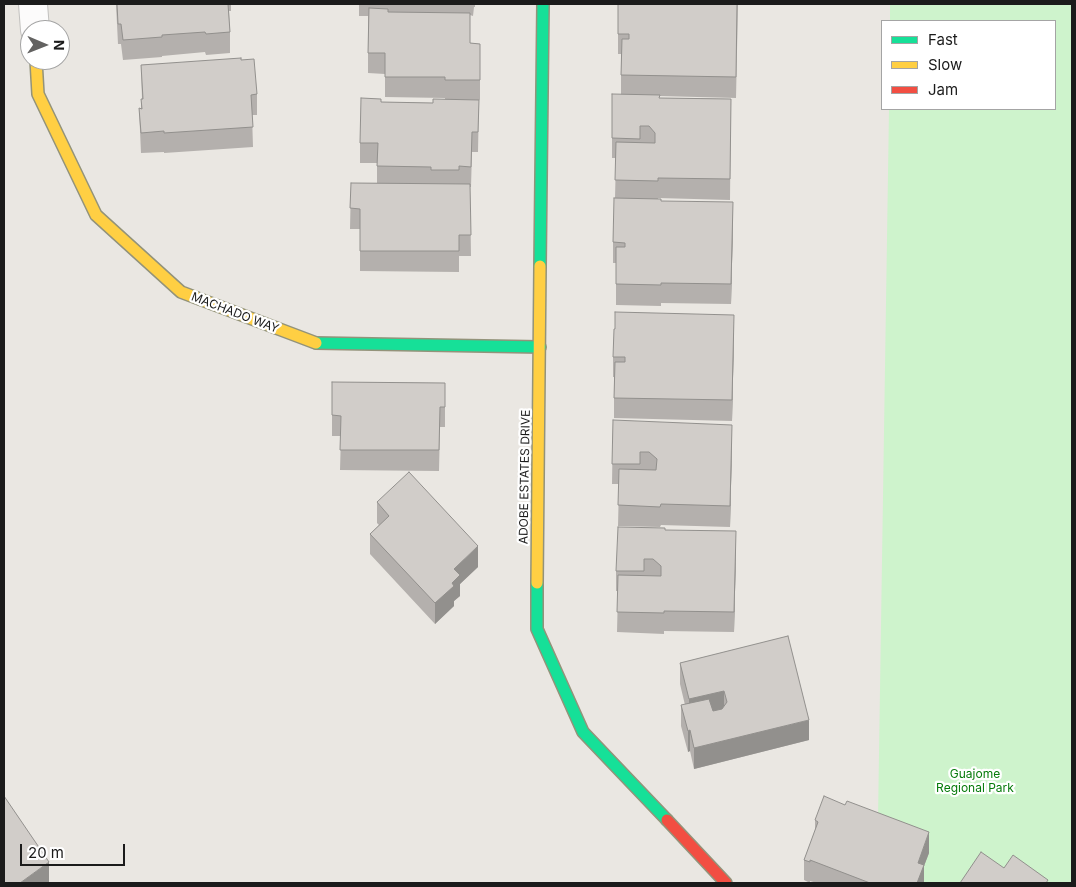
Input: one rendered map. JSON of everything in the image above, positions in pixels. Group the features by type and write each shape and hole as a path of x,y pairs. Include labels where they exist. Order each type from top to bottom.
{"street":[{"path":"33,4 34,20"},
{"name":"ADOBE ESTATES DRIVE","path":"544,4 537,629 583,732 726,883"},
{"name":"MACHADO WAY","path":"37,70 38,94 96,215 181,292 316,343 540,347"}],"green space":[{"name":"Guajome Regional Park","path":"890,4 1072,4 1072,883 877,883 889,110 1056,110 1056,20 890,20"}],"building":[{"path":"117,4 228,4 230,32 162,35 162,37 123,40 121,24 118,24"},
{"path":"618,4 737,4 736,77 621,75 622,39 629,39 629,34 618,34"},
{"path":"369,8 388,9 388,12 470,13 470,43 480,44 480,80 445,80 445,77 385,77 385,53 368,53"},
{"path":"241,58 241,60 254,59 257,94 251,95 253,127 141,133 139,108 142,109 141,99 143,99 141,65"},
{"path":"612,94 660,95 659,98 731,99 730,179 658,178 658,181 615,180 616,142 655,143 655,133 649,126 640,126 640,139 612,138"},
{"path":"361,98 381,99 381,102 433,103 433,99 479,100 478,132 472,132 471,167 459,166 459,170 431,170 431,167 377,166 378,143 360,143"},
{"path":"351,183 470,184 471,235 459,235 459,251 360,251 360,209 350,208"},
{"path":"614,198 733,202 731,284 616,284 616,247 625,247 625,243 613,242"},
{"path":"615,312 734,315 732,400 614,398 615,362 625,362 625,357 613,357"},
{"path":"332,382 445,383 445,407 440,407 439,450 340,450 341,416 332,415"},
{"path":"613,420 732,425 730,506 661,504 660,507 618,505 619,469 656,470 657,459 649,452 640,452 640,464 612,464"},
{"path":"409,472 478,546 454,569 460,575 452,583 454,586 435,603 370,534 389,516 377,502"},
{"path":"618,527 736,531 734,612 617,612 618,575 661,576 661,566 653,559 644,559 644,571 616,571"},
{"path":"788,636 809,720 694,748 681,705 709,699 713,711 722,709 727,702 724,691 689,699 680,663"},
{"path":"4,796 49,862 20,883 4,883"},
{"path":"824,796 845,805 847,801 929,832 918,863 924,865 917,883 870,883 810,860 810,862 804,860 818,822 815,820"},
{"path":"981,852 1004,868 1013,855 1048,880 1046,883 960,883"}],"traffic: fast":[{"path":"540,266 543,4"},
{"path":"316,343 540,347"},
{"path":"537,583 537,629 583,732 667,820"}],"traffic: slow":[{"path":"37,70 38,94 96,215 181,292 316,343"},
{"path":"537,583 540,266"}],"traffic: jam":[{"path":"667,820 726,883"}]}
